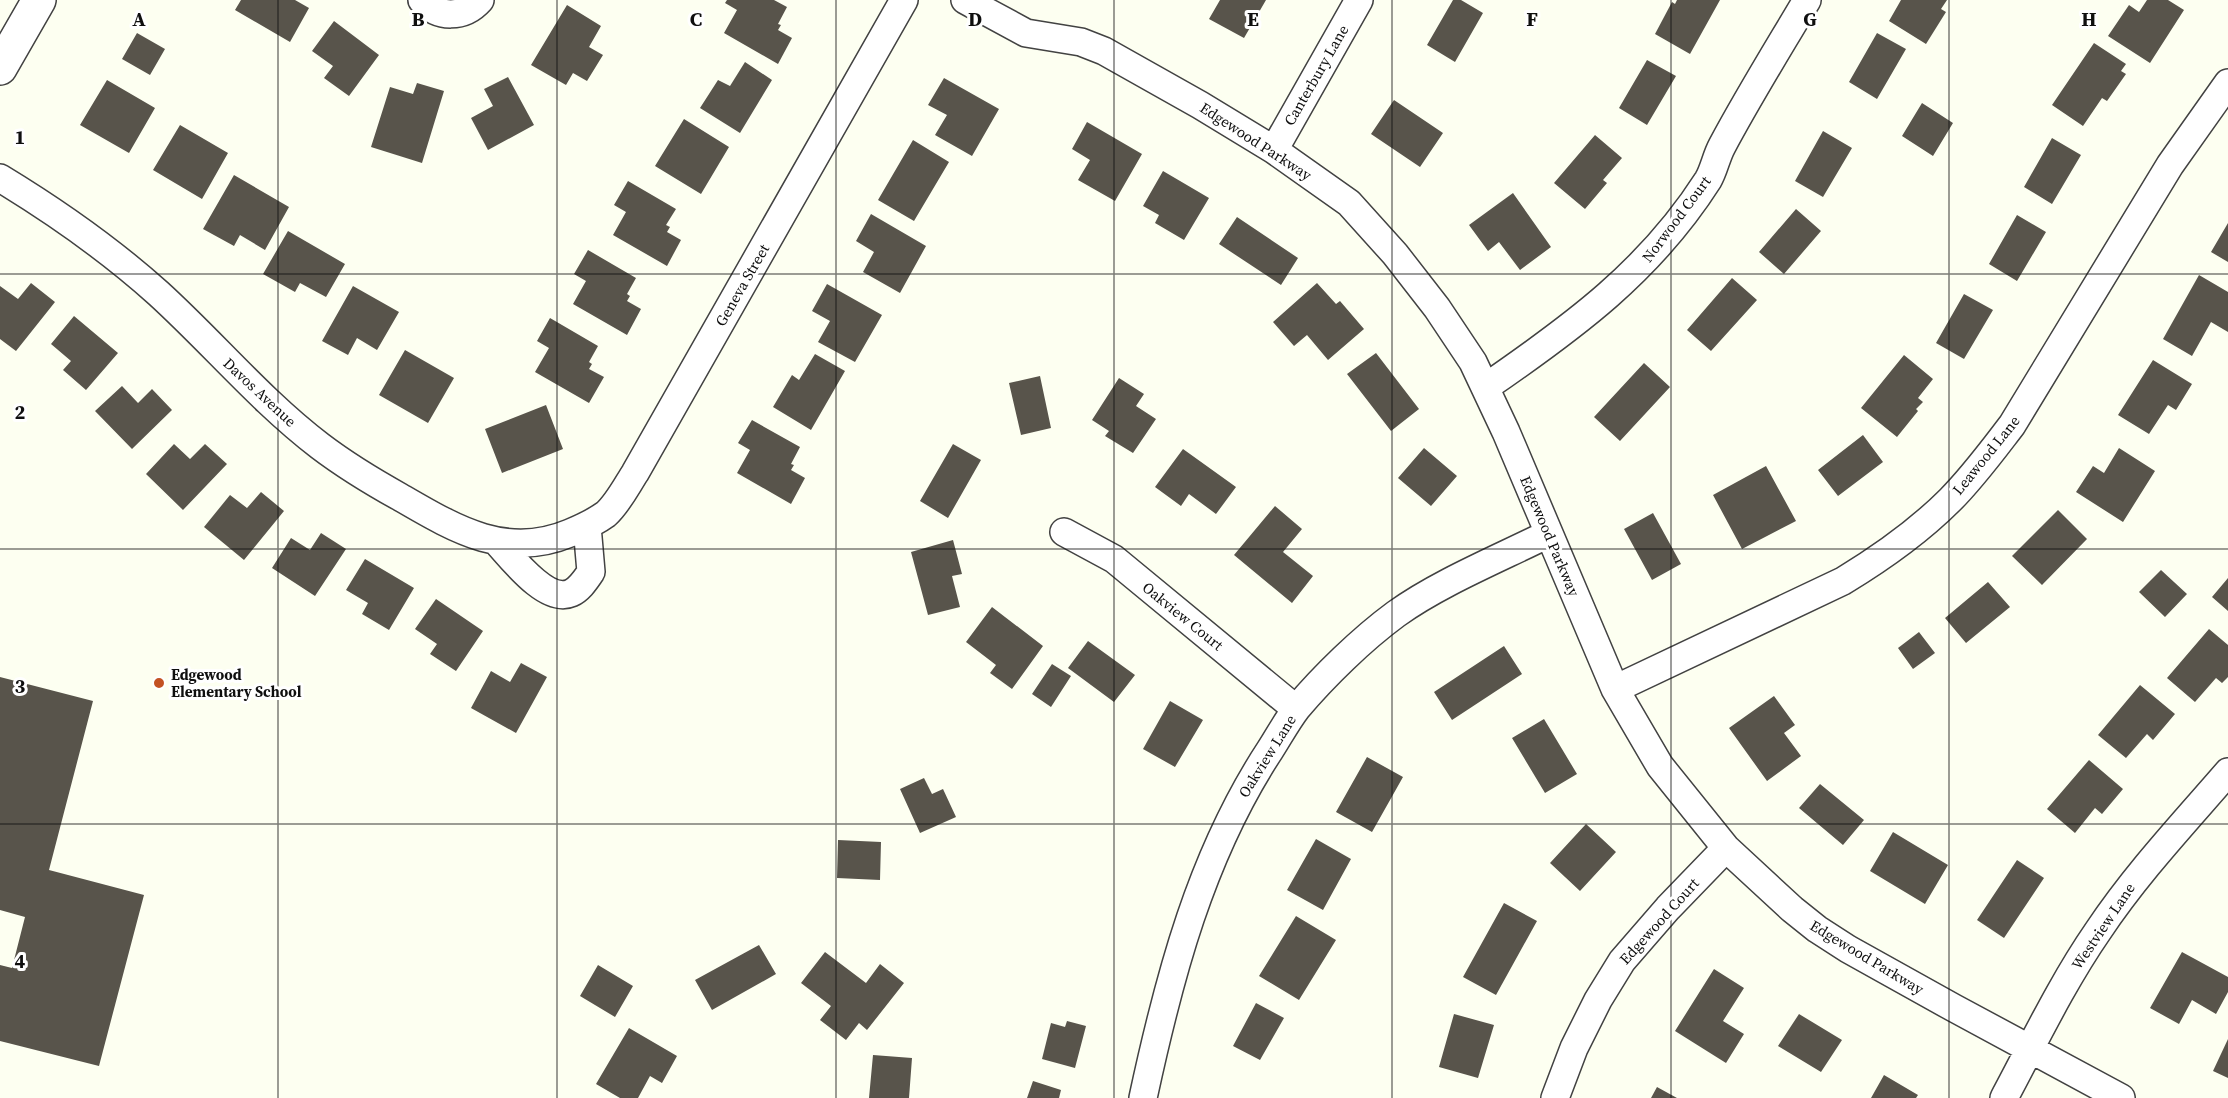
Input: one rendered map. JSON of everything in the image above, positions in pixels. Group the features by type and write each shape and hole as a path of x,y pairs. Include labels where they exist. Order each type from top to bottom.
{"street":[{"path":"0,68 39,0"},
{"path":"422,0 439,12 451,15 463,13 474,7 480,0"},
{"name":"Geneva Street","path":"551,541 587,526 606,513 635,473 904,0"},
{"name":"Edgewood Parkway","path":"965,0 1026,33 1081,42 1104,51 1274,150 1349,203 1395,254 1455,334 1486,387 1615,688 1660,766 1726,848 1771,891 1817,929 1886,971 2121,1098"},
{"name":"Canterbury Lane","path":"1274,150 1359,0"},
{"name":"Norwood Court","path":"1486,387 1559,337 1598,306 1636,271 1675,225 1709,178 1721,148 1807,0"},
{"name":"Leawood Lane","path":"1615,688 1843,581 1875,562 1913,533 1950,500 1983,464 2012,425 2170,165 2228,83"},
{"name":"Davos Avenue","path":"0,178 55,211 107,249 159,294 237,372 319,446 368,479 454,528 496,541 520,544 551,541"},
{"path":"496,541 537,584 556,594 570,593 581,585 591,572 587,526"},
{"name":"Oakview Court","path":"1064,532 1114,559 1296,709"},
{"name":"Oakview Lane","path":"1143,1098 1175,966 1205,874 1232,814 1254,773 1296,709 1356,647 1402,610 1418,599 1548,534"},
{"name":"Westview Lane","path":"2004,1098 2072,972 2104,922 2138,874 2228,772"},
{"name":"Edgewood Court","path":"1556,1098 1574,1048 1598,1000 1622,961 1668,908 1726,848"}],"building":[{"path":"241,0 295,0 309,8 290,42 235,10"},
{"path":"727,0 774,0 787,7 778,24 781,25 778,30 792,38 778,64 724,33 737,10 725,3"},
{"path":"1220,0 1266,0 1244,38 1209,19"},
{"path":"1453,0 1461,0 1483,13 1455,62 1427,45"},
{"path":"1677,0 1720,0 1690,54 1655,34 1672,2 1675,4"},
{"path":"1901,0 1947,0 1941,9 1946,12 1926,44 1889,21"},
{"path":"2147,0 2168,0 2184,10 2150,63 2108,36 2129,5 2139,12"},
{"path":"567,5 601,26 589,47 603,55 587,81 573,73 566,85 531,65"},
{"path":"334,21 379,55 349,96 324,78 333,66 312,51"},
{"path":"137,33 165,49 150,75 122,59"},
{"path":"1877,33 1906,49 1877,99 1849,82"},
{"path":"2094,43 2126,64 2121,71 2126,74 2107,101 2102,98 2083,126 2052,105"},
{"path":"1647,60 1676,76 1647,125 1619,108"},
{"path":"745,62 772,80 740,133 700,108 718,80 730,86"},
{"path":"508,77 534,125 488,150 471,118 493,106 484,89"},
{"path":"944,78 999,109 972,156 935,135 947,115 928,105"},
{"path":"107,80 155,108 129,153 80,125"},
{"path":"417,83 444,91 422,163 371,147 390,87 413,94"},
{"path":"1394,100 1443,133 1420,167 1371,134"},
{"path":"1922,103 1953,123 1933,156 1902,136"},
{"path":"684,119 729,147 701,194 655,166"},
{"path":"1087,122 1142,154 1115,201 1078,180 1090,160 1072,149"},
{"path":"180,125 228,153 202,199 153,170"},
{"path":"1823,131 1852,148 1823,197 1795,181"},
{"path":"1595,135 1622,158 1603,180 1607,183 1585,209 1554,183"},
{"path":"2052,138 2081,155 2052,204 2024,187"},
{"path":"913,140 949,162 914,221 878,200"},
{"path":"1163,171 1209,198 1184,240 1155,223 1159,215 1143,206"},
{"path":"234,175 289,207 265,250 240,235 234,246 203,229"},
{"path":"628,181 676,209 666,225 670,227 667,232 681,240 667,266 613,235 626,212 614,205"},
{"path":"1513,193 1551,247 1520,270 1499,242 1488,251 1469,225"},
{"path":"1796,209 1821,231 1784,274 1759,252"},
{"path":"871,214 926,246 900,293 863,272 874,252 856,241"},
{"path":"2017,215 2046,232 2017,281 1989,264"},
{"path":"1237,217 1298,258 1281,285 1219,244"},
{"path":"2228,223 2228,262 2211,252"},
{"path":"288,231 345,264 326,297 300,283 295,292 263,274"},
{"path":"588,250 636,278 627,294 630,296 627,301 641,309 627,335 573,304 586,281 574,274"},
{"path":"2199,275 2228,292 2228,332 2211,322 2192,356 2163,339"},
{"path":"1732,278 1757,300 1711,351 1687,330"},
{"path":"31,283 55,302 16,351 0,339 0,286 18,299"},
{"path":"1317,283 1336,304 1340,301 1364,329 1328,360 1307,335 1294,346 1273,322"},
{"path":"827,284 882,315 855,362 818,342 830,321 812,311"},
{"path":"353,286 399,312 377,350 357,338 348,355 322,341"},
{"path":"1964,294 1993,310 1964,359 1936,343"},
{"path":"74,316 118,353 86,390 63,370 71,361 51,344"},
{"path":"550,318 598,346 589,362 592,364 589,369 604,377 589,403 535,372 549,348 537,341"},
{"path":"405,350 454,378 428,423 379,395"},
{"path":"1376,353 1419,409 1391,431 1347,374"},
{"path":"815,354 845,371 811,430 773,407 792,375 799,380"},
{"path":"1904,355 1933,379 1918,398 1923,402 1916,409 1918,411 1897,437 1861,408"},
{"path":"2153,360 2192,384 2176,410 2168,405 2149,434 2118,415"},
{"path":"1644,363 1670,387 1620,441 1594,417"},
{"path":"1040,376 1051,428 1021,435 1009,383"},
{"path":"1119,378 1144,394 1136,406 1156,419 1133,453 1105,436 1109,431 1092,420"},
{"path":"122,386 138,403 152,389 172,410 132,449 95,411"},
{"path":"546,405 563,449 502,473 485,429"},
{"path":"752,420 800,447 791,464 794,465 791,470 805,478 791,504 737,473 750,450 738,443"},
{"path":"1863,435 1883,462 1838,496 1818,470"},
{"path":"174,444 190,459 205,444 227,464 183,510 146,474"},
{"path":"953,444 981,460 948,518 920,501"},
{"path":"1424,448 1457,476 1431,506 1398,478"},
{"path":"2119,448 2155,471 2123,522 2076,492 2093,466 2104,473"},
{"path":"1183,449 1236,487 1216,514 1189,494 1181,506 1155,487"},
{"path":"1766,466 1796,521 1742,549 1713,495"},
{"path":"261,492 284,511 244,560 204,527 230,495 247,508"},
{"path":"1275,506 1302,529 1283,552 1313,576 1292,603 1234,555"},
{"path":"2058,510 2087,539 2042,585 2012,556"},
{"path":"1653,513 1681,564 1652,580 1624,529"},
{"path":"321,533 346,549 315,596 272,568 291,538 310,550"},
{"path":"953,540 962,574 952,576 960,607 928,615 911,552"},
{"path":"365,559 414,588 389,630 362,614 368,603 346,590"},
{"path":"2161,570 2187,594 2165,617 2139,592"},
{"path":"2228,578 2228,611 2212,597"},
{"path":"1988,582 2010,607 1966,643 1945,618"},
{"path":"436,599 483,631 456,671 430,654 437,644 415,629"},
{"path":"992,607 1043,646 1012,689 990,673 996,665 966,642"},
{"path":"2209,629 2228,645 2228,677 2222,683 2216,678 2195,702 2167,678"},
{"path":"1919,632 1935,653 1913,669 1898,648"},
{"path":"1088,641 1135,675 1114,702 1068,668"},
{"path":"1504,646 1522,674 1452,720 1434,692"},
{"path":"521,663 547,677 516,733 471,708 491,671 510,682"},
{"path":"1052,664 1071,676 1051,707 1032,694"},
{"path":"0,677 93,701 49,870 144,895 99,1066 0,1041 0,965 12,968 25,917 0,910"},
{"path":"2140,685 2175,714 2153,740 2147,734 2126,758 2098,735"},
{"path":"1774,696 1795,725 1784,733 1801,756 1767,781 1729,728"},
{"path":"1170,701 1203,720 1175,767 1143,749"},
{"path":"1544,719 1577,774 1545,793 1512,738"},
{"path":"1367,757 1403,777 1372,832 1336,812"},
{"path":"2089,760 2123,789 2102,814 2095,808 2075,833 2047,809"},
{"path":"924,778 932,794 943,789 956,817 920,833 900,789"},
{"path":"1820,784 1864,820 1843,845 1799,808"},
{"path":"1586,824 1616,852 1580,891 1550,863"},
{"path":"1893,832 1948,865 1925,904 1870,871"},
{"path":"1316,839 1351,859 1323,910 1287,890"},
{"path":"838,840 881,842 880,880 837,878"},
{"path":"2017,860 2044,878 2004,938 1977,920"},
{"path":"1504,903 1537,921 1496,995 1463,977"},
{"path":"1296,916 1336,940 1299,1000 1259,976"},
{"path":"759,945 776,974 712,1010 695,980"},
{"path":"825,952 866,983 880,964 904,983 867,1030 859,1023 846,1040 820,1020 831,1006 801,983"},
{"path":"2182,952 2228,977 2228,992 2216,1014 2192,1000 2179,1024 2150,1008"},
{"path":"598,965 633,986 615,1017 580,996"},
{"path":"1714,969 1744,988 1723,1021 1744,1034 1726,1063 1675,1031"},
{"path":"1256,1003 1284,1018 1260,1060 1233,1046"},
{"path":"1454,1014 1494,1025 1478,1078 1439,1067"},
{"path":"1799,1014 1842,1040 1821,1072 1778,1046"},
{"path":"1067,1021 1086,1026 1075,1068 1042,1059 1051,1023 1065,1027"},
{"path":"629,1028 677,1056 662,1083 650,1076 638,1098 620,1098 596,1084"},
{"path":"2228,1039 2228,1078 2213,1071"},
{"path":"873,1055 912,1058 909,1098 869,1098"},
{"path":"1884,1075 1918,1095 1916,1098 1871,1098"},
{"path":"1033,1081 1061,1090 1059,1098 1027,1098"},
{"path":"1657,1087 1677,1098 1651,1098"}],"place":[{"name":"Edgewood Elementary School","path":"159,683"}]}
